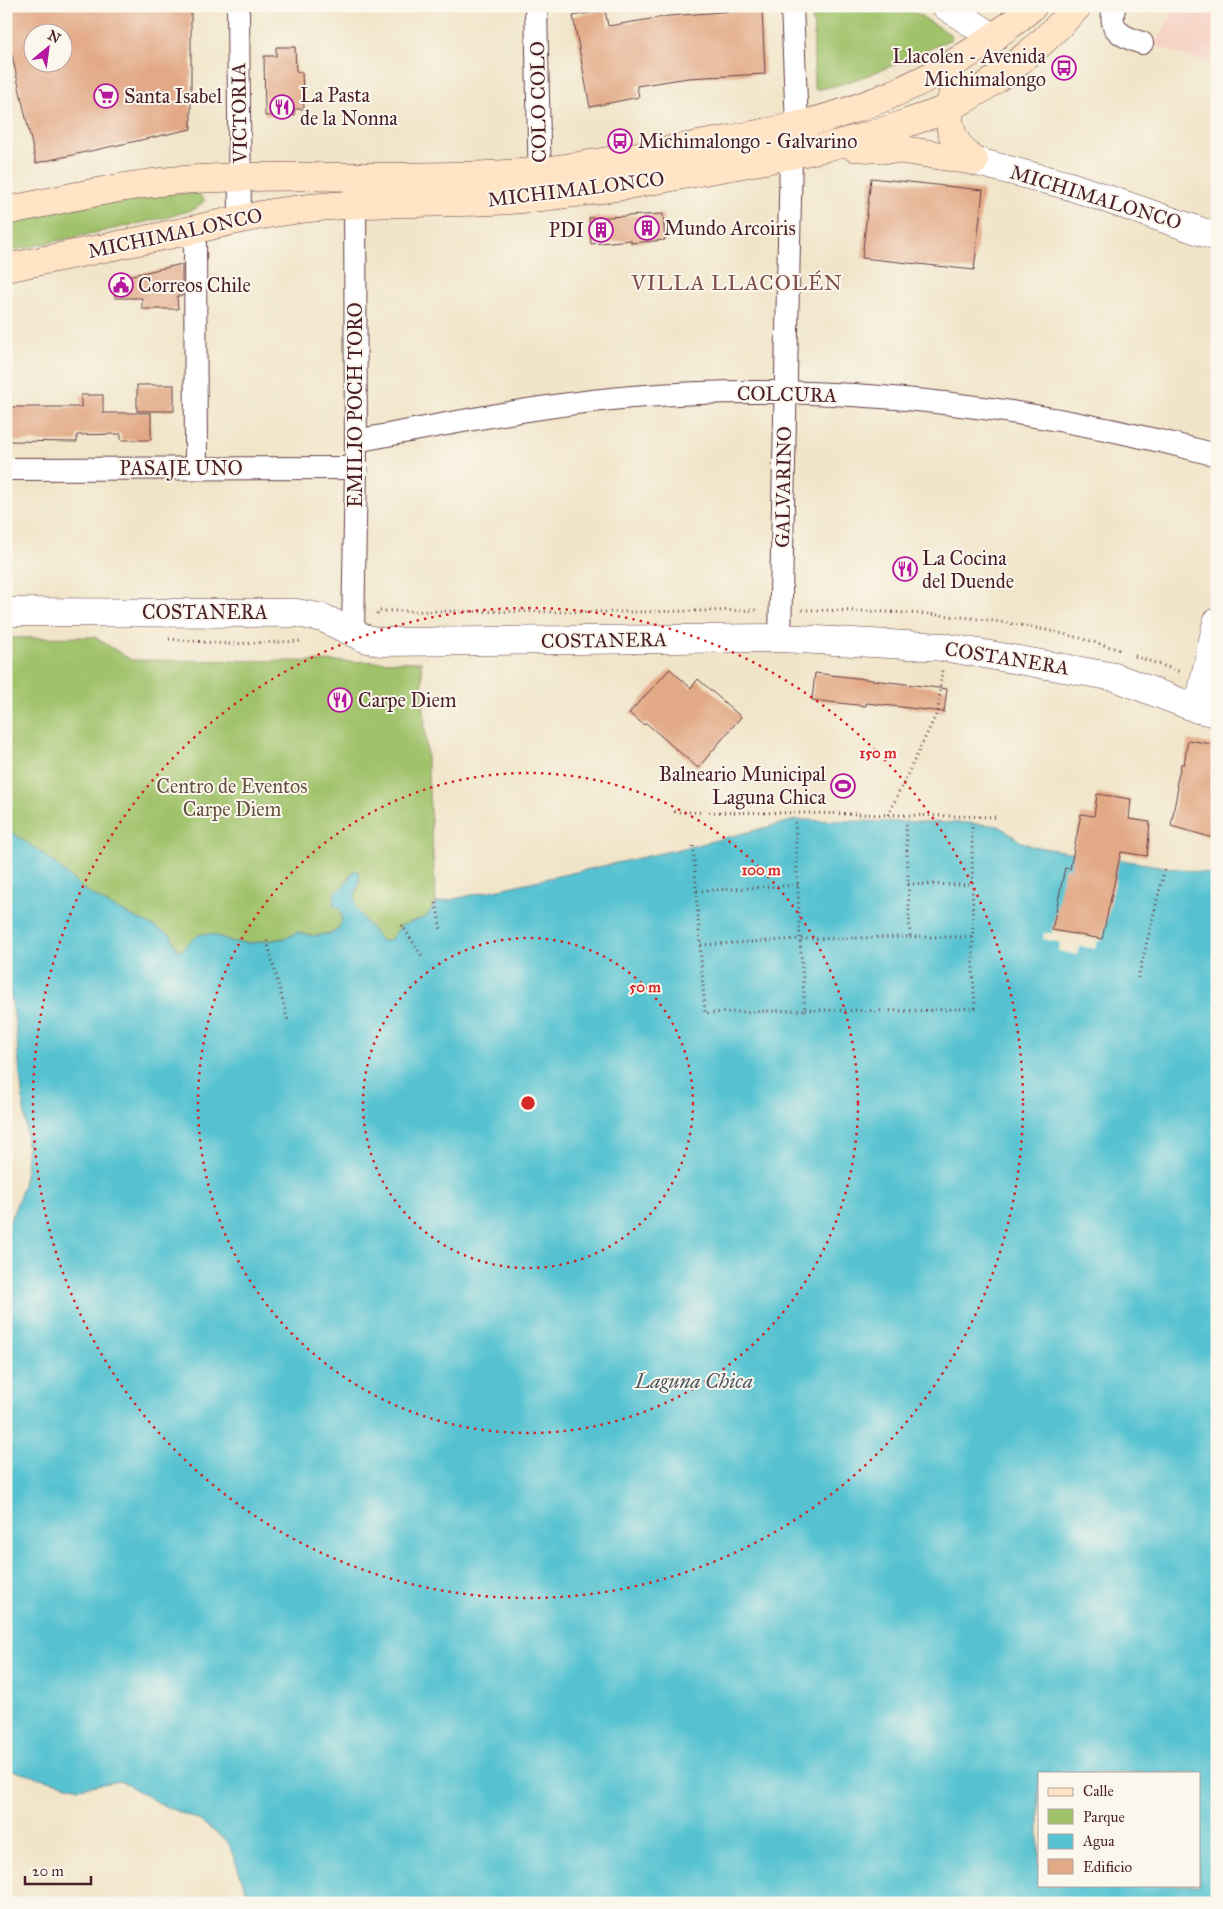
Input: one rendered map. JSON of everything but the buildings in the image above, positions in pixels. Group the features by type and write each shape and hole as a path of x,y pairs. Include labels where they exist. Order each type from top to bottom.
{"main road":[{"name":"MICHIMALONCO","path":"6,268 240,219 293,210 354,204 497,201 540,184 727,140 797,126 844,112 893,93 945,68 990,40 1033,6"},
{"name":"MICHIMALONCO","path":"6,212 137,185 182,180 240,177 492,175 540,184 610,188 790,155 832,146 890,129 949,108 979,90 1024,57 1054,31 1078,6"},
{"path":"974,161 962,151 951,133 949,108 958,77 990,40"},
{"path":"832,146 904,150 974,161"}],"street":[{"name":"VICTORIA","path":"238,6 240,219"},
{"name":"COLO COLO","path":"536,6 540,184"},
{"path":"792,6 797,126"},
{"path":"946,6 990,40 1016,6"},
{"path":"1115,6 1112,18 1118,32 1125,38 1142,43"},
{"name":"GALVARINO","path":"780,638 790,155"},
{"name":"MICHIMALONCO","path":"974,161 1070,186 1217,237"},
{"name":"EMILIO POCH TORO","path":"353,633 356,468 355,177"},
{"path":"194,229 196,468"},
{"name":"COLCURA","path":"356,442 563,404 683,394 785,394 882,398 988,408 1112,429 1217,455"},
{"name":"PASAJE UNO","path":"6,469 356,468"},
{"name":"COSTANERA","path":"6,612 298,613 323,618 364,638 385,642 780,638 944,646 1115,676 1207,711"},
{"path":"1207,711 1217,622"}],"path":[{"path":"888,815 938,711 944,646"},
{"path":"674,812 995,817"},
{"path":"795,820 805,1010"},
{"path":"906,822 910,936"},
{"path":"693,846 705,1013 805,1010 912,1012 975,1008 972,823"},
{"path":"1138,978 1166,868"},
{"path":"908,884 972,885"},
{"path":"697,892 798,886"},
{"path":"436,903 441,930"},
{"path":"402,925 422,956"},
{"path":"701,945 800,939 910,936 974,938"},
{"path":"267,941 288,1021"}],"shaded area":[{"path":"1177,6 1210,6 1217,10 1217,65 1154,46"}],"green space":[{"path":"811,6 905,6 951,35 951,39 869,75 817,90 814,88 814,31"},
{"path":"144,193 197,193 205,200 195,209 168,217 6,252 6,222"},
{"name":"Centro de Eventos Carpe Diem","path":"95,637 131,660 421,662 436,903 426,917 402,925 389,941 381,941 357,908 355,897 361,882 350,875 344,886 340,909 342,919 339,928 333,933 313,936 298,932 286,938 252,943 234,942 225,939 190,943 180,950 177,949 171,935 105,903 82,888 50,859 10,831 6,831 6,638"}],"water":[{"name":"Laguna Chica","path":"795,820 972,823 999,826 1020,841 1031,846 1217,875 1217,1903 251,1903 228,1842 200,1821 162,1805 121,1781 79,1788 6,1769 6,1229 23,1183 27,1144 16,1027 6,980 6,831 10,831 50,859 82,888 105,903 171,935 177,949 180,950 200,934 212,934 234,942 252,943 286,938 298,932 313,936 333,933 339,928 342,919 340,909 333,905 335,892 344,886 354,870 359,872 359,883 355,898 356,904 365,920 381,941 389,941 402,925 426,917 436,903 693,846"}],"pier":[{"path":"1065,868 1116,879 1102,941 1097,941 1095,949 1080,946 1077,955 1058,951 1060,943 1043,939 1044,933 1052,933"}],"place":[{"name":"Llacolen - Avenida Michimalongo","path":"1064,68"},
{"name":"Santa Isabel","path":"106,96"},
{"name":"La Pasta de la Nonna","path":"282,107"},
{"name":"Michimalongo - Galvarino","path":"620,141"},
{"name":"Mundo Arcoiris","path":"647,228"},
{"name":"PDI","path":"601,230"},
{"name":"Correos Chile","path":"121,285"},
{"name":"La Cocina del Duende","path":"905,569"},
{"name":"Carpe Diem","path":"340,700"},
{"name":"Balneario Municipal Laguna Chica","path":"843,786"}],"district":[{"name":"VILLA LLACOLÉN","path":"737,283"}]}
